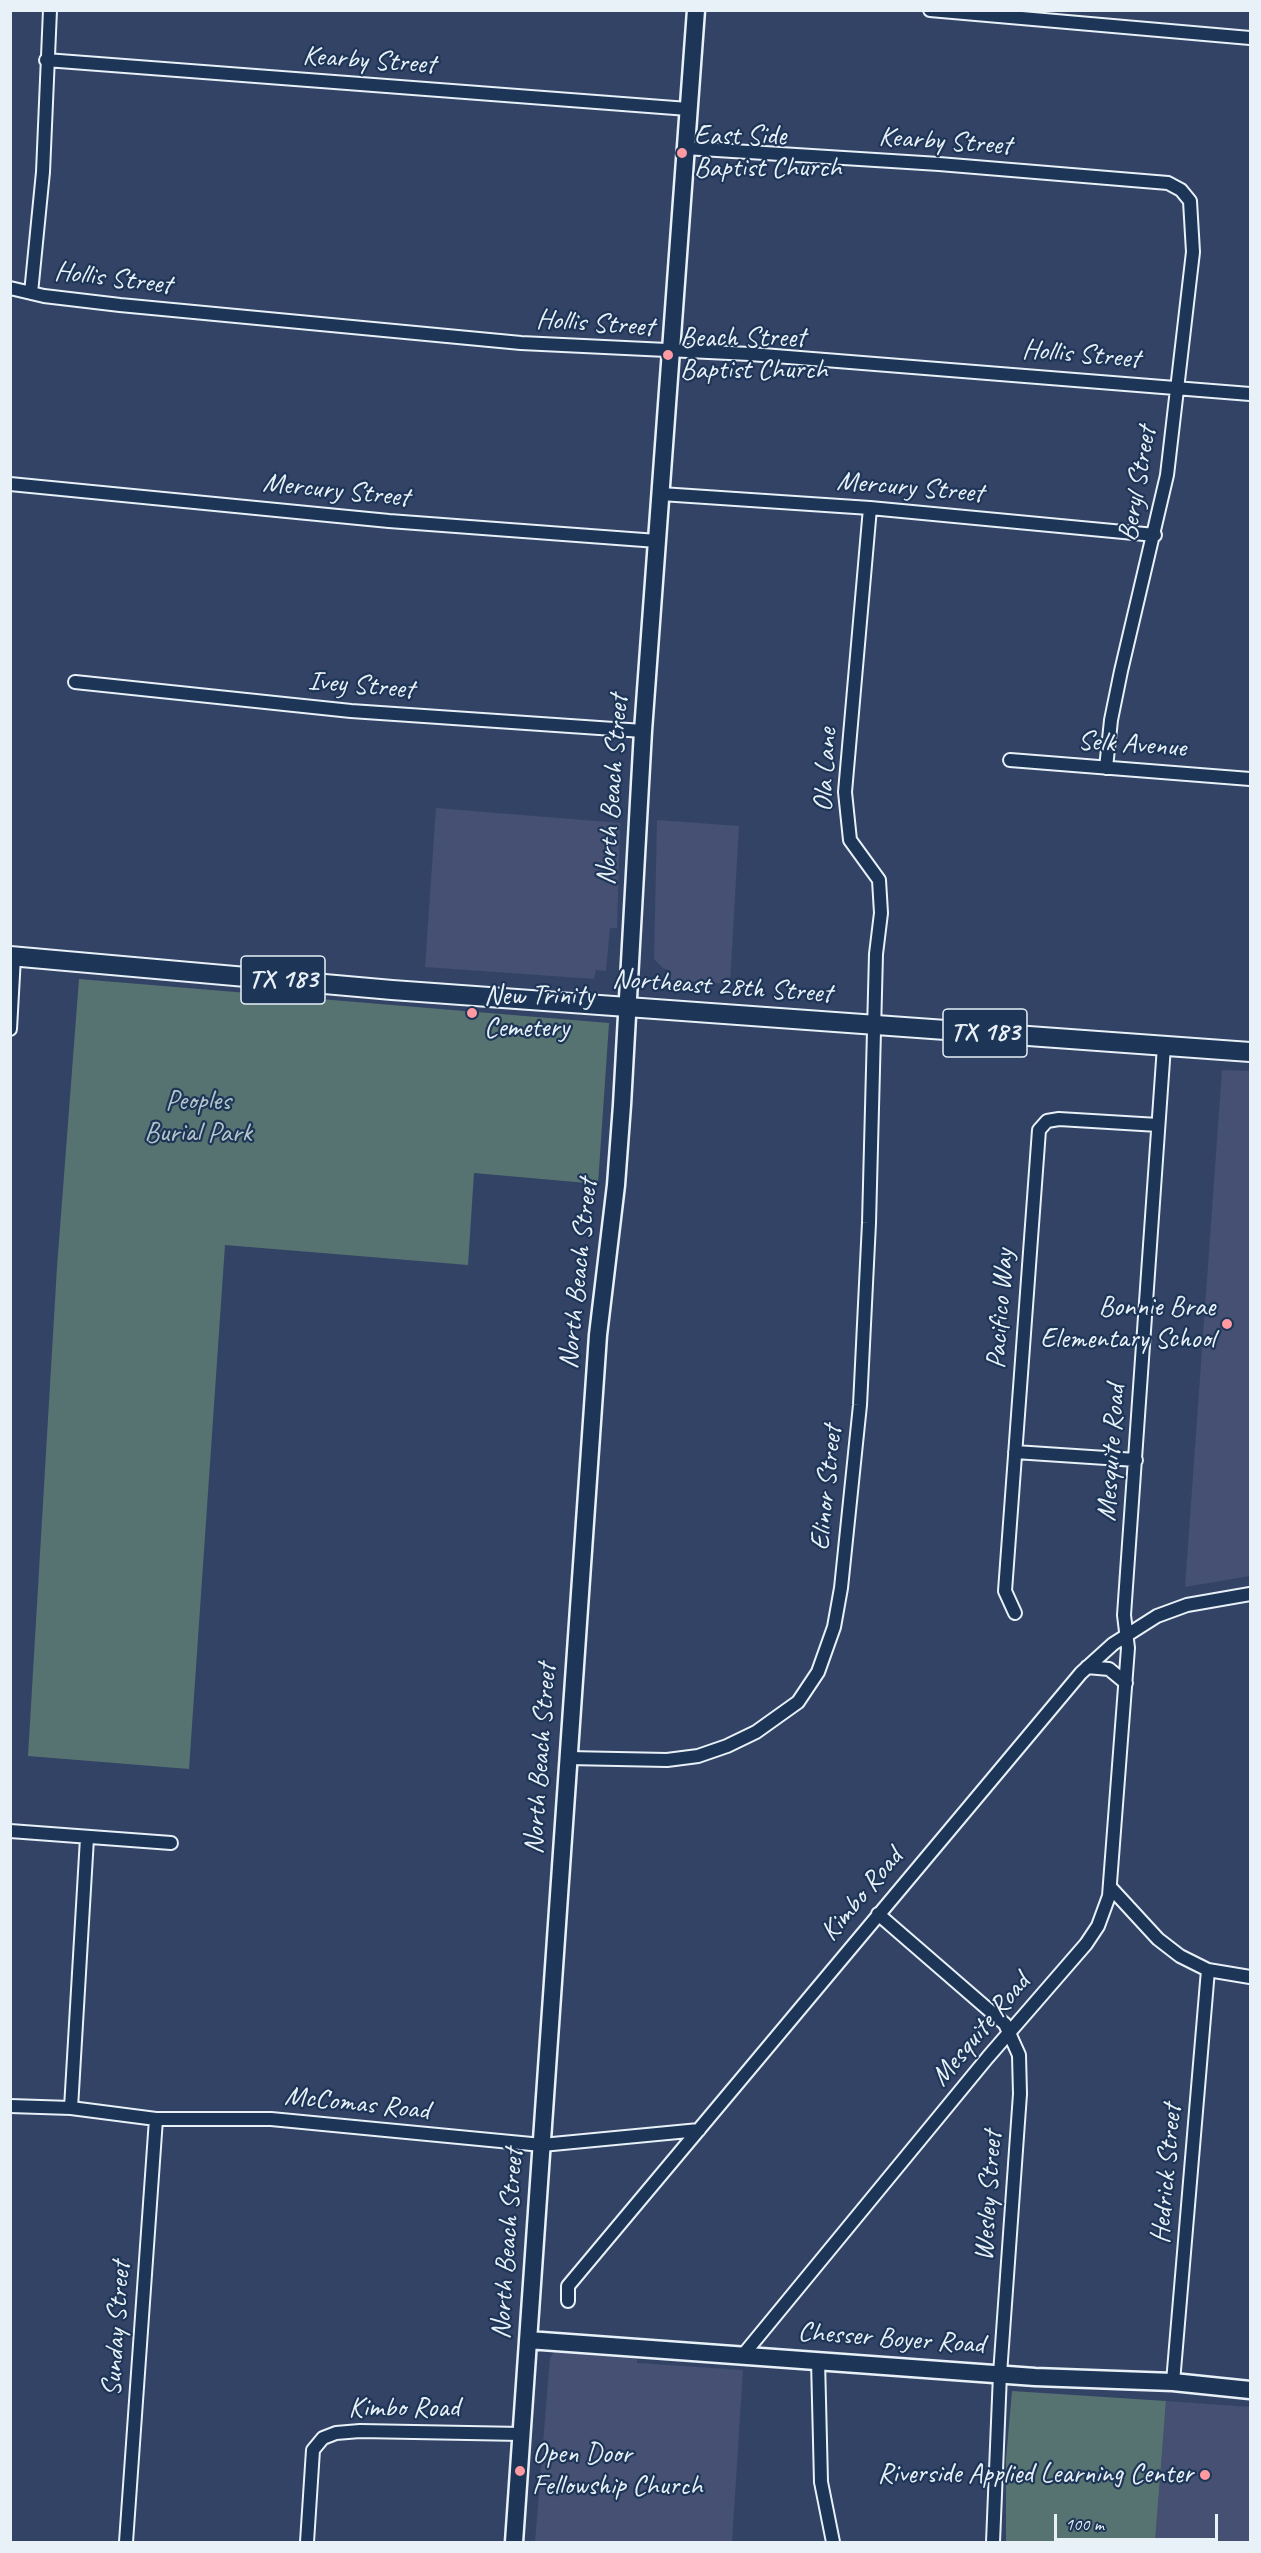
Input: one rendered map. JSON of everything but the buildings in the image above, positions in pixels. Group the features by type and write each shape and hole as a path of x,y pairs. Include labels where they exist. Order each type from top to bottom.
{"main road":[{"name":"North Beach Street","path":"514,2542 598,1335 616,1185 643,731 696,10"},
{"name":"Northeast 28th Street","path":"12,957 392,990 1251,1052"},
{"name":"Chesser Boyer Road","path":"528,2340 1000,2374 1173,2382 1251,2390"}],"street":[{"path":"31,293 42,172 50,10"},
{"path":"930,10 1251,38"},
{"name":"Kearby Street","path":"46,60 688,109"},
{"name":"Kearby Street","path":"685,148 939,164 1168,183 1181,190 1191,205"},
{"name":"Beryl Street","path":"1106,768 1111,720 1167,476 1179,388 1192,252 1191,205"},
{"name":"Hollis Street","path":"10,288 120,305 521,343 670,352 750,354 1251,394"},
{"name":"Mercury Street","path":"10,484 390,521 657,542"},
{"name":"Mercury Street","path":"661,494 870,508 1155,535"},
{"name":"Ola Lane","path":"870,508 845,792 850,840 879,880 881,894 876,954 876,1025"},
{"name":"Ivey Street","path":"75,682 351,711 643,731"},
{"name":"Selk Avenue","path":"1010,760 1251,778"},
{"path":"10,1029 12,957"},
{"name":"Elinor Street","path":"568,1758 667,1760 698,1756 727,1746 756,1732 798,1702 818,1672 834,1627 841,1588 860,1405 876,1025"},
{"name":"Mesquite Road","path":"743,2355 1010,2031 1092,1936 1102,1917 1111,1888 1126,1683 1127,1634 1124,1615 1164,1046"},
{"name":"Pacifico Way","path":"1015,1612 1005,1591 1039,1130 1047,1122 1059,1119 1158,1125"},
{"path":"1015,1452 1136,1460"},
{"name":"Kimbo Road","path":"568,2301 568,2286 1087,1667 1127,1634 1171,1610 1208,1600 1251,1594"},
{"path":"1087,1667 1109,1669 1126,1683"},
{"path":"10,1832 171,1843"},
{"path":"71,2108 87,1838"},
{"path":"1111,1888 1163,1943 1208,1970 1251,1977"},
{"name":"Wesley Street","path":"878,1914 1005,2024 1019,2055 1021,2082 1000,2374 993,2542"},
{"name":"Hedrick Street","path":"1173,2382 1208,1970"},
{"name":"McComas Road","path":"10,2106 71,2108 156,2119 272,2119 491,2143 542,2145 699,2130"},
{"name":"Sunday Street","path":"126,2542 156,2119"},
{"path":"818,2360 820,2482 833,2542"},
{"name":"Kimbo Road","path":"307,2542 313,2450 323,2438 336,2433 360,2431 522,2434"}],"shaded area":[{"path":"436,808 620,823 617,928 610,928 606,971 596,970 594,979 425,967"},
{"path":"657,820 739,826 730,984 671,980 671,971 663,968 654,959"},
{"name":"Bonnie Brae Elementary School","path":"1222,1070 1250,1071 1250,1576 1185,1587"},
{"path":"554,2352 637,2359 637,2363 743,2370 732,2542 535,2542 550,2358"},
{"name":"Riverside Applied Learning Center","path":"1166,2401 1250,2407 1250,2542 1155,2542"}],"green space":[{"name":"Peoples Burial Park","path":"79,979 609,1023 598,1184 474,1173 468,1265 225,1245 189,1769 28,1756 57,1267"},
{"path":"1012,2391 1166,2401 1155,2542 1006,2542 1006,2459"}],"place":[{"name":"East Side Baptist Church","path":"682,153"},
{"name":"Beach Street Baptist Church","path":"668,355"},
{"name":"New Trinity Cemetery","path":"472,1013"},
{"name":"Bonnie Brae Elementary School","path":"1227,1324"},
{"name":"Open Door Fellowship Church","path":"520,2471"},
{"name":"Riverside Applied Learning Center","path":"1205,2475"}]}
